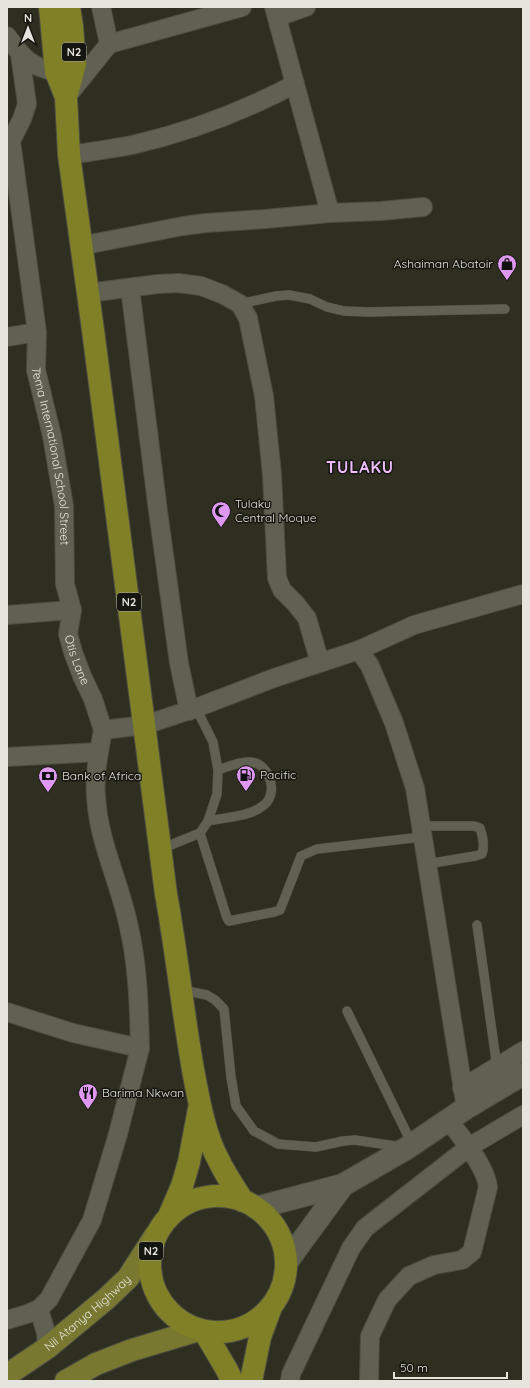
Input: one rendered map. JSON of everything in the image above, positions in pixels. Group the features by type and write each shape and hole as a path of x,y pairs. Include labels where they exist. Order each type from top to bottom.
{"highway":[{"name":"N2","path":"50,7 56,72 66,97"},
{"name":"N2","path":"68,7 72,26 75,64 66,97 69,155 166,894 174,936 180,990 200,1106 217,1158 249,1204"},
{"name":"N2","path":"200,1106 189,1162 182,1186 169,1216 155,1236 149,1259 151,1282 161,1304 178,1320 202,1331 223,1332 242,1328 259,1319 272,1305"},
{"name":"N2","path":"169,1216 181,1206 196,1200 211,1196 227,1197 249,1204 268,1218 278,1232 284,1247 286,1263 285,1278 280,1292 272,1305 260,1337 251,1381"},
{"path":"202,1331 227,1370 232,1381"}],"main road":[{"name":"Nii Atanya Highway","path":"7,1375 47,1348 106,1299 128,1278 155,1236"},
{"path":"66,1381 96,1364 132,1350 202,1331"}],"street":[{"path":"101,7 109,44"},
{"path":"66,97 109,44 242,7"},
{"path":"306,7 275,12 330,213"},
{"path":"7,36 20,54 43,69 56,72"},
{"name":"Tema International School Street","path":"20,54 27,104 22,119 11,141 37,332 36,370 52,436 64,506 65,584 72,610"},
{"path":"69,155 132,145 178,133 224,117 262,101 295,84"},
{"path":"80,246 206,223 423,207"},
{"path":"88,293 178,283 201,286 222,294 240,304 248,318 264,396 272,475 277,578 282,590 307,618 320,663"},
{"path":"130,288 157,504 178,655 193,709"},
{"path":"7,337 37,332"},
{"path":"7,1320 39,1309 49,1299 92,1220 118,1134 140,1048 136,967 128,923 100,831 96,797 96,773 103,730 145,725 193,709 274,678 358,650 414,625 523,594"},
{"path":"7,615 72,610"},
{"name":"Otis Lane","path":"72,610 68,634 71,646 93,700 103,730"},
{"path":"358,650 370,666 394,724 415,788 427,864 459,1105 469,1147 487,1179 488,1187 472,1252 462,1260 434,1265 409,1276 387,1300 370,1336 369,1381"},
{"path":"7,757 99,752"},
{"path":"7,1012 73,1033 140,1048"},
{"path":"249,1204 343,1185 410,1146 459,1105 497,1066 523,1051"},
{"path":"459,1105 523,1074"},
{"path":"290,1381 291,1374 351,1248 365,1228 469,1147 523,1115"},
{"path":"286,1263 343,1185"},
{"path":"39,1309 46,1333 47,1348"}],"lane":[{"path":"240,304 289,295 310,299 328,307 344,311 368,312 504,309"},
{"path":"161,849 200,834 208,821 217,794 218,770 213,742 193,709"},
{"path":"208,821 249,814 265,804 272,790 269,774 260,764 248,762 218,770"},
{"path":"200,834 226,918 229,920 280,910 301,856 317,850 422,831 474,826 480,828 484,849 482,854 427,864"},
{"path":"477,925 497,1066"},
{"path":"180,990 207,995 215,1000 224,1009 231,1077 236,1106 254,1131 278,1144 316,1147 355,1140 410,1146"},
{"path":"347,1011 410,1146"}],"place":[{"name":"Ashaiman Abatoir","path":"507,281"},
{"name":"Tulaku Central Moque","path":"221,528"},
{"name":"Pacific","path":"246,792"},
{"name":"Bank of Africa","path":"48,793"},
{"name":"Barima Nkwan","path":"88,1110"}],"district":[{"name":"TULAKU","path":"360,467"}]}
